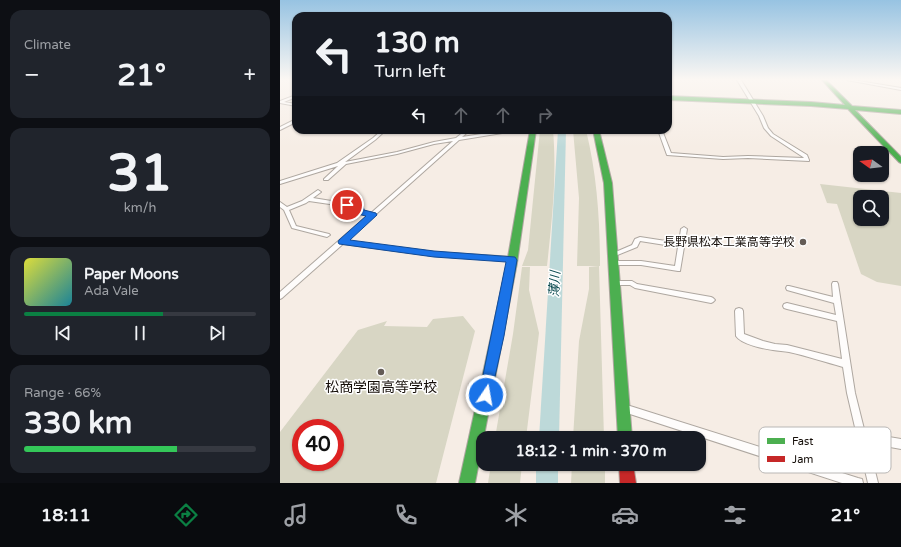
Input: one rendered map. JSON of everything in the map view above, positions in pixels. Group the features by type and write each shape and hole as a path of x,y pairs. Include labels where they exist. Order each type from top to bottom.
{"street":[{"path":"662,134 669,154 723,158 807,160 805,156 772,135 766,128 753,103"},
{"path":"782,103 850,106 901,112"},
{"path":"847,103 901,161"},
{"path":"280,129 292,122"},
{"path":"336,166 380,134"},
{"path":"280,296 464,134"},
{"path":"280,183 344,164 458,139 490,134"},
{"path":"467,483 518,233 531,134"},
{"path":"597,134 608,183 624,431"},
{"path":"326,179 344,164"},
{"path":"286,209 308,199 318,192"},
{"path":"308,199 360,207 360,212 373,215"},
{"path":"280,204 286,209 294,227 327,235"},
{"path":"613,259 678,269 684,229"},
{"path":"613,259 635,246 637,240 640,239 682,245"},
{"path":"342,242 434,254 512,260"},
{"path":"614,283 632,283 636,286 711,300"},
{"path":"835,284 851,393 860,427"},
{"path":"789,288 837,301"},
{"path":"787,306 840,320"},
{"path":"739,311 740,336 749,341 777,348 786,348 846,364"},
{"path":"623,410 630,410 759,451"},
{"path":"891,442 901,444"},
{"path":"627,471 628,483"},
{"path":"827,473 858,483"},
{"path":"871,473 873,483"}],"shaded area":[{"path":"540,134 553,134 553,198 547,266 522,266 528,250"},
{"path":"573,134 587,134 593,164 597,198 600,266 577,266 579,198"},
{"path":"820,184 874,190 853,190 853,226 889,226 889,192 901,193 901,286 877,282 861,274 837,204 827,203"},
{"path":"599,266 604,431 573,431 579,341 589,289 589,267"},
{"path":"522,267 530,267 529,290 539,333 527,431 496,431 513,334"},
{"path":"463,316 475,331 436,483 280,483 280,432 358,330 387,321 384,326 427,327 433,319"},
{"path":"490,471 521,471 520,483 488,483"},
{"path":"572,471 605,471 605,483 571,483"}],"waterway":[{"name":"薄川","path":"549,431 562,134"},
{"name":"薄川","path":"547,471 547,483"}],"traffic: fast":[{"path":"776,103 901,112"},
{"path":"845,103 901,161"},
{"path":"467,483 512,263 532,134"},
{"path":"597,134 608,183 625,431"}],"traffic: jam":[{"path":"627,471 628,483"}],"place":[{"name":"長野県松本工業高等学校","path":"803,242"},
{"name":"松商学園高等学校","path":"381,372"}],"route":[{"path":"347,205 360,207 360,212 373,215 342,242 434,254 512,260 486,395"}]}
